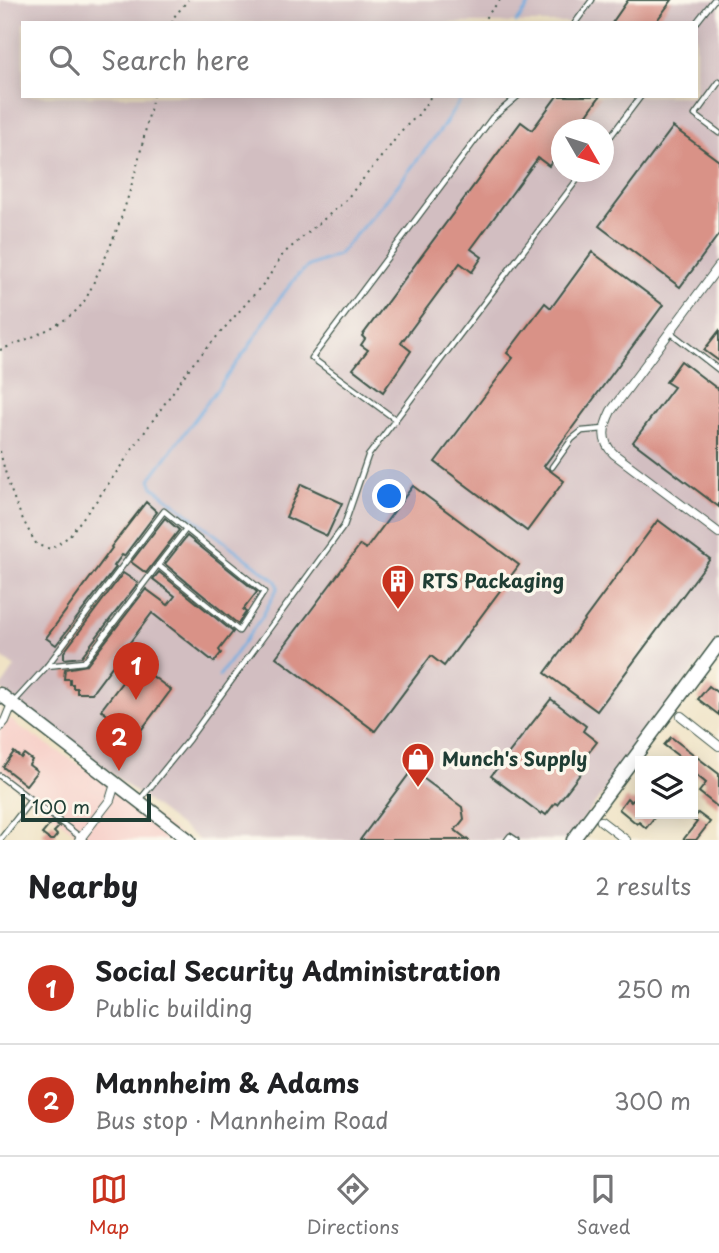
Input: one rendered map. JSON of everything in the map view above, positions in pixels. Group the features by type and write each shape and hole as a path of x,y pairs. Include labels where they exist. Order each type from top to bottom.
{"street":[{"path":"719,267 611,411 604,433 608,449 719,533"},
{"path":"573,840 719,645"},
{"path":"0,694 189,840"},
{"path":"0,727 12,704"},
{"path":"681,716 719,746"},
{"path":"81,839 110,800 115,784"},
{"path":"601,821 626,840"}],"lane":[{"path":"576,21 592,0"},
{"path":"698,21 714,0"},
{"path":"719,82 695,115 719,133"},
{"path":"395,419 312,358 492,118 516,98"},
{"path":"614,131 639,98"},
{"path":"139,802 189,739 344,526 368,456 575,182"},
{"path":"670,332 719,370"},
{"path":"552,467 572,439 582,431 604,433"},
{"path":"12,704 47,666 164,511 264,592 239,631 158,565"},
{"path":"47,666 84,662 186,529"},
{"path":"0,776 81,839"},
{"path":"0,840 31,800"},
{"path":"507,840 510,836 516,840"}],"path":[{"path":"173,21 188,0"},
{"path":"483,21 500,0"},
{"path":"0,350 60,323 83,304 123,215 153,98"},
{"path":"0,451 6,480 23,522 37,545 51,550 76,528 191,366 266,281 283,254 344,202 430,98"}],"shaded area":[{"path":"0,0 719,0 719,637 568,840 199,840 0,689 15,667 0,656"},
{"path":"0,711 20,727 119,790 186,840 85,840 0,775"}],"building":[{"path":"628,0 672,0 656,21 613,21"},
{"path":"556,98 599,98 584,119 551,119 551,163 549,166 538,158 471,249 482,257 472,272 460,263 401,343 411,351 383,392 353,369 368,350 361,345 365,339 362,336 521,122 532,130"},
{"path":"673,127 719,161 719,234 680,287 599,226"},
{"path":"592,252 663,305 544,466 564,481 527,531 435,462 513,358 507,353 545,303 551,308"},
{"path":"719,331 719,361 704,350"},
{"path":"681,361 719,390 719,507 633,442 674,387 666,382"},
{"path":"301,484 342,503 327,536 286,517"},
{"name":"RTS Packaging","path":"413,486 519,565 444,666 431,656 375,731 276,657 360,545 366,549"},
{"path":"146,502 157,512 56,645 46,638"},
{"path":"165,518 179,530 146,573 131,562"},
{"path":"658,520 710,559 597,711 545,673"},
{"path":"187,536 257,592 243,610 246,612 238,624 165,564"},
{"path":"159,572 233,632 219,650 221,653 214,662 152,613 92,693 77,693 77,688 70,684 70,679 64,679 65,669 87,665 146,589 168,605 175,596 153,579"},
{"path":"123,573 138,583 81,657 64,659 64,652"},
{"path":"136,664 171,690 136,737 101,710"},
{"path":"709,686 719,694 719,715 698,699"},
{"path":"551,699 586,726 583,731 597,742 579,765 584,769 546,815 491,776"},
{"path":"671,737 696,756 678,756 664,745"},
{"path":"14,752 21,758 24,754 32,760 29,765 37,771 26,785 3,767"},
{"path":"698,758 719,774 719,808 699,792 706,783 698,776"},
{"name":"Munch's Supply","path":"412,770 462,807 464,819 455,830 468,840 360,840"},
{"path":"627,798 631,802 635,801 635,819 653,819 646,828 619,809"},
{"path":"698,813 710,822 696,840 683,840 697,822 693,820 698,819"},
{"path":"52,822 59,827 54,832 57,835 50,840 42,834"}],"waterway":[{"path":"517,21 533,0"},
{"path":"219,676 262,617 278,587 276,581 153,487 150,479 248,348 279,299 298,275 309,266 338,255 387,199 462,98"}],"place":[{"name":"RTS Packaging","path":"398,611"},
{"name":"Social Security Administration","path":"136,700"},
{"name":"Mannheim & Adams","path":"119,771"},
{"name":"Munch's Supply","path":"418,789"}]}
